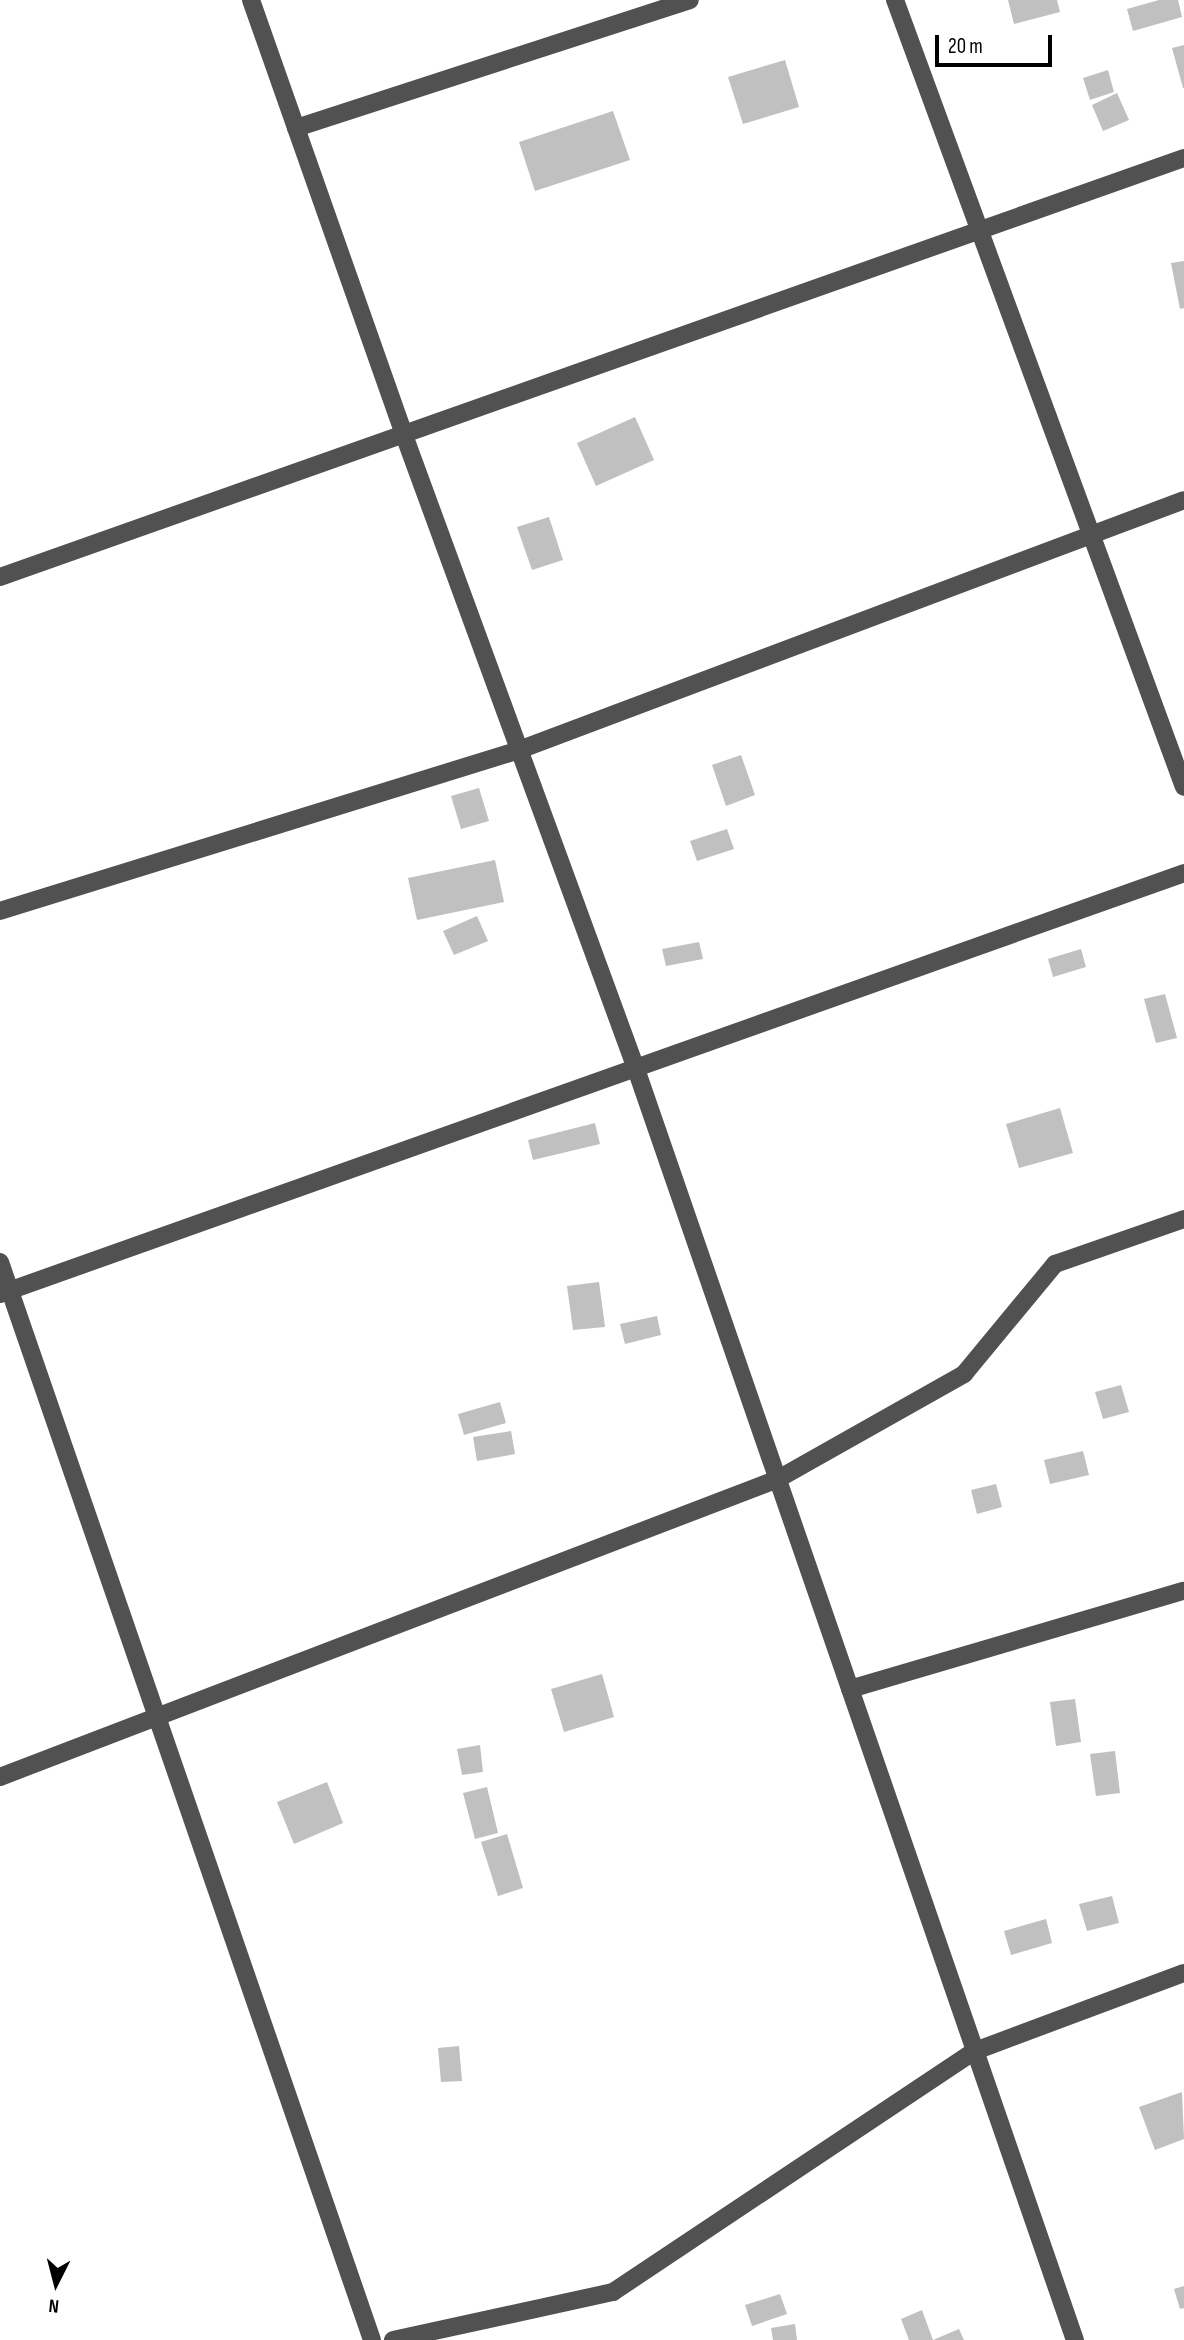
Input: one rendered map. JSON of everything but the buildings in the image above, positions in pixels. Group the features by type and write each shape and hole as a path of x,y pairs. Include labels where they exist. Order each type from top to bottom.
{"street":[{"path":"251,0 404,435 635,1066 1075,2340"},
{"path":"296,128 690,0"},
{"path":"895,0 1184,787"},
{"path":"0,577 1184,158"},
{"path":"0,911 519,750 1184,500"},
{"path":"5,1292 1184,873"},
{"path":"0,1777 778,1479 964,1374 1055,1264 1184,1219"},
{"path":"0,1262 5,1292 157,1716 372,2340"},
{"path":"850,1689 1184,1591"},
{"path":"393,2340 613,2292 975,2051 1184,1973"}]}
